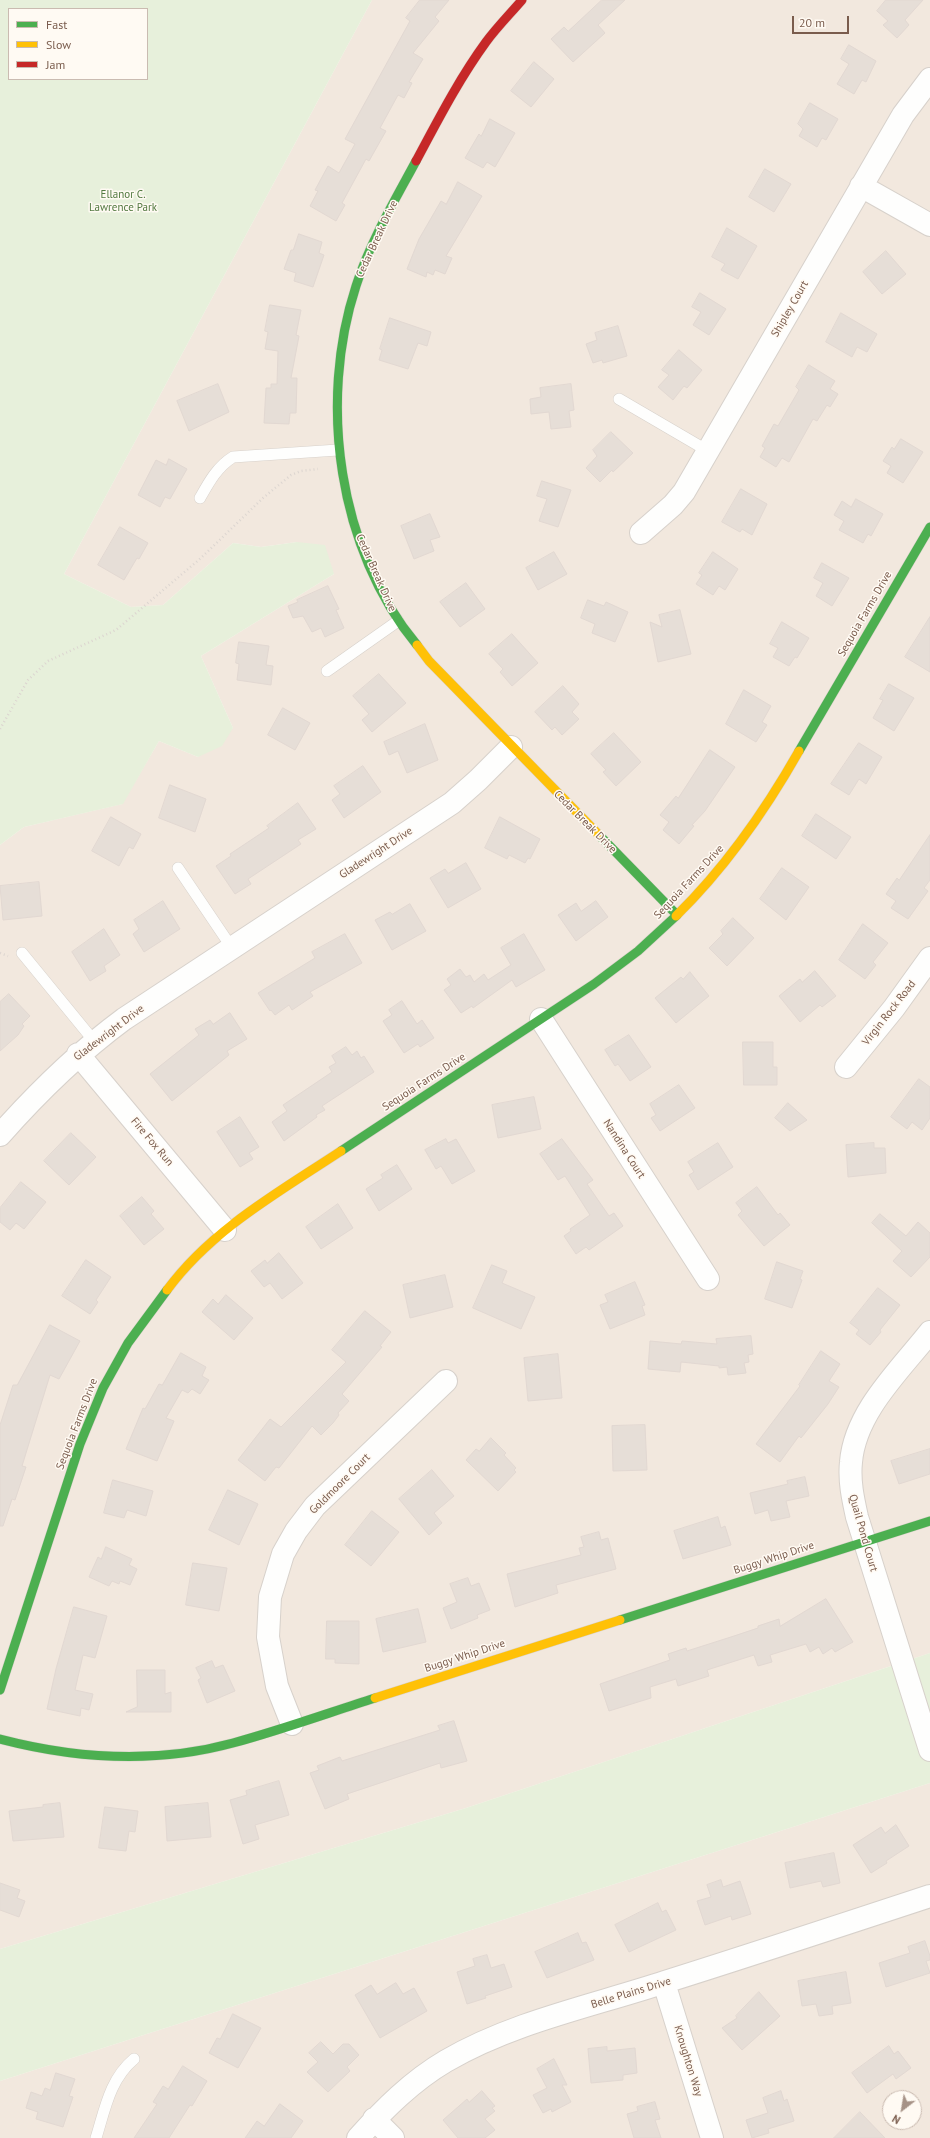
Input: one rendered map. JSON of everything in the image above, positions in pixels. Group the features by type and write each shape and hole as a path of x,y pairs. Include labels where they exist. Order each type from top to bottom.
{"street":[{"name":"Cedar Break Drive","path":"522,0 486,42 451,95 378,232 365,260 354,289 344,328 338,369 336,413 338,450 345,489 358,535 376,579 398,621 429,661 511,747 677,915"},
{"name":"Shipley Court","path":"641,533 673,505 684,492 903,115 930,79"},
{"path":"861,186 930,225"},
{"name":"Sequoia Farms Drive","path":"0,1690 80,1444 103,1388 128,1343 157,1302 203,1249 225,1230 265,1201 541,1019 638,950 677,915 716,873 748,832 770,800 930,527"},
{"name":"Gladewright Drive","path":"0,1135 33,1098 86,1048 124,1019 452,803 478,780 511,747"},
{"name":"Virgin Rock Road","path":"846,1067 894,1008 930,958"},
{"name":"Nandina Court","path":"541,1019 708,1279"},
{"name":"Fire Fox Run","path":"86,1048 225,1230"},
{"name":"Quail Pond Court","path":"930,1332 880,1396 865,1418 855,1442 851,1461 851,1492 865,1542 930,1750"},
{"name":"Goldmoore Court","path":"292,1724 277,1686 268,1638 270,1597 284,1554 296,1531 315,1506 446,1382"},
{"name":"Buggy Whip Drive","path":"0,1739 56,1753 92,1757 133,1758 170,1755 207,1749 292,1724 930,1520"},
{"name":"Belle Plains Drive","path":"358,2138 374,2119 419,2079 445,2062 474,2046 518,2028 664,1983 930,1896"},
{"name":"Knoughton Way","path":"664,1983 712,2138"},
{"path":"374,2119 393,2138"}],"lane":[{"path":"619,399 708,451"},
{"path":"200,498 214,474 224,463 233,457 338,450"},
{"name":"Cedar Break Drive","path":"327,671 398,621"},
{"path":"178,868 232,948"},
{"path":"22,953 86,1048"},
{"path":"96,2138 116,2079 124,2068 134,2059"}],"path":[{"path":"0,729 28,680 48,661 116,630 201,558 263,498 280,484 301,471 318,469"}],"shaded area":[{"path":"372,0 930,0 930,1653 466,1808 0,1949 0,845 24,827 122,804 159,741 198,757 233,728 201,656 334,574 297,542 261,547 233,543 163,605 131,607 64,574"},
{"path":"930,1783 930,2138 0,2138 0,2081"}],"green space":[{"name":"Ellanor C. Lawrence Park","path":"0,0 372,0 64,574 131,607 163,605 233,543 261,547 297,542 325,545 334,574 201,656 233,728 222,746 198,757 159,741 123,804 24,827 0,845"},
{"path":"930,1653 930,1783 0,2081 0,1949 466,1808"}],"building":[{"path":"420,0 449,0 435,17 439,21 413,53 423,59 409,82 412,83 404,98 398,95 380,128 386,131 369,161 366,159 342,203 345,205 336,221 310,206 318,191 315,190 328,166 339,173 355,144 345,139 410,21 406,18"},
{"path":"602,0 625,0 598,25 605,33 573,62 551,39 564,27 568,31"},
{"path":"886,0 923,0 905,20 909,25 897,38 883,25 888,21 877,11"},
{"path":"849,45 876,61 866,82 862,80 854,94 837,84 849,64 841,59"},
{"path":"534,62 554,79 531,107 511,91"},
{"path":"810,103 838,119 826,140 822,138 817,147 799,136 803,129 798,124"},
{"path":"490,119 515,133 495,167 487,162 483,168 465,158 479,134 481,136"},
{"path":"765,169 791,184 774,212 749,197"},
{"path":"458,182 482,196 446,256 452,258 445,274 435,270 433,275 427,272 426,277 407,269 419,239 441,201 446,204"},
{"path":"727,228 757,246 738,279 721,270 725,264 712,257"},
{"path":"299,234 322,242 319,253 324,255 313,287 294,281 296,273 284,269"},
{"path":"886,251 906,274 882,294 863,272"},
{"path":"700,293 726,309 709,335 693,325 701,312 692,307"},
{"path":"270,305 301,310 296,335 299,336 291,378 297,378 296,413 290,413 289,424 264,423 266,388 271,388 271,384 277,384 278,351 265,349 268,332 265,331"},
{"path":"841,313 877,334 867,352 857,347 852,357 826,342"},
{"path":"390,318 431,332 427,346 418,343 408,369 379,360 382,350 380,349"},
{"path":"618,326 627,356 603,363 602,360 593,363 586,344 597,340 595,333"},
{"path":"679,350 702,370 687,388 684,386 673,400 658,387 669,375 662,370"},
{"path":"809,365 835,381 830,389 838,394 830,407 827,405 817,421 813,419 789,462 782,458 776,467 760,457 765,448 762,446 774,424 778,426 799,390 796,387"},
{"path":"218,384 229,412 189,431 177,401"},
{"path":"571,384 574,410 569,411 571,427 551,429 549,412 531,414 530,399 541,397 540,388"},
{"path":"611,432 633,453 600,482 586,468 597,456 593,450"},
{"path":"901,439 923,452 903,483 887,473 891,466 883,461 892,447 894,449"},
{"path":"169,459 187,469 170,499 165,497 160,507 138,495 156,460 166,465"},
{"path":"542,481 571,490 558,527 539,521 547,499 537,496"},
{"path":"741,489 767,504 752,535 742,529 740,532 722,522"},
{"path":"856,499 883,514 871,536 868,534 863,543 839,530 844,521 834,515 842,501 851,507"},
{"path":"430,514 440,537 430,540 434,551 414,559 401,526"},
{"path":"120,527 148,543 124,580 98,565"},
{"path":"554,552 567,574 538,590 526,568"},
{"path":"713,552 738,569 725,590 719,586 713,595 696,584 702,575 699,573"},
{"path":"822,563 849,578 832,606 816,596 823,583 814,578"},
{"path":"466,583 485,609 460,627 440,602"},
{"path":"328,586 339,609 336,610 344,628 325,637 321,628 312,632 303,616 293,618 288,606 298,602 297,600"},
{"path":"588,600 604,606 606,602 628,612 615,642 592,633 595,624 581,618"},
{"path":"680,610 691,654 658,662 650,622 662,627 659,615"},
{"path":"930,617 930,672 905,657"},
{"path":"782,622 809,638 797,658 795,657 789,666 773,657 778,648 770,644"},
{"path":"512,634 538,663 512,686 500,672 503,669 489,654"},
{"path":"239,642 269,646 266,665 273,666 271,685 237,680 239,664 236,663"},
{"path":"379,674 406,703 372,732 362,720 369,714 353,696"},
{"path":"889,684 914,698 894,731 873,718 883,700 880,699"},
{"path":"563,686 579,704 572,712 579,719 562,735 555,727 552,730 535,712"},
{"path":"744,690 771,706 762,722 767,725 756,742 726,724"},
{"path":"283,708 310,723 295,750 268,735"},
{"path":"425,724 438,760 407,773 398,751 389,755 384,742"},
{"path":"614,733 641,762 616,786 603,772 606,770 591,754"},
{"path":"859,743 882,757 866,784 859,779 849,795 831,784"},
{"path":"710,750 735,767 705,811 692,825 694,826 679,844 663,830 669,822 660,815 676,796 678,798"},
{"path":"363,766 381,792 344,818 332,800 340,794 334,786"},
{"path":"170,785 206,799 195,832 159,818"},
{"path":"298,803 316,829 298,840 301,844 248,879 251,884 235,894 216,866 231,856 230,854 269,828 267,826"},
{"path":"816,814 851,837 836,859 802,836"},
{"path":"111,817 141,834 133,849 129,847 119,866 92,851"},
{"path":"500,817 540,839 530,859 528,858 525,863 509,855 507,859 485,848"},
{"path":"930,835 930,880 924,888 928,891 908,919 891,908 896,901 886,894 897,878 899,880"},
{"path":"466,863 481,889 448,908 430,878 445,869 448,873"},
{"path":"782,868 809,887 786,920 760,899"},
{"path":"39,882 42,916 3,920 0,886"},
{"path":"163,901 180,929 144,952 133,934 139,929 134,920"},
{"path":"596,901 608,917 576,941 558,915 576,903 581,911"},
{"path":"410,904 426,931 392,950 375,920 390,912 392,914"},
{"path":"733,918 754,938 727,966 709,948 723,934 721,931"},
{"path":"863,924 888,943 873,962 876,965 865,979 839,960"},
{"path":"104,929 120,955 104,966 106,971 90,981 72,952"},
{"path":"345,934 362,963 310,992 313,996 292,1010 289,1005 275,1015 271,1010 270,1011 258,993 315,958 312,952"},
{"path":"524,934 545,970 516,987 512,980 473,1008 472,1006 461,1013 444,990 451,985 447,979 460,969 466,977 470,975 474,982 484,974 488,980 511,965 501,948"},
{"path":"815,971 836,996 822,1007 820,1005 800,1022 779,996 800,979 802,982"},
{"path":"690,972 709,996 676,1023 655,998 681,977 683,979"},
{"path":"9,994 30,1016 22,1024 24,1026 18,1035 0,1051 0,1002"},
{"path":"402,1001 417,1024 422,1020 434,1038 420,1047 418,1044 404,1053 383,1021 392,1015 389,1010"},
{"path":"230,1013 247,1039 227,1051 229,1055 172,1101 150,1074 199,1035 195,1029 210,1020 213,1024"},
{"path":"629,1035 651,1067 630,1081 618,1064 615,1066 605,1050"},
{"path":"743,1042 773,1042 773,1067 777,1067 777,1085 744,1085"},
{"path":"346,1047 352,1055 357,1051 361,1058 364,1056 374,1072 322,1106 325,1110 316,1115 317,1117 284,1141 272,1122 287,1111 283,1105 332,1072 329,1067 336,1063 332,1056"},
{"path":"919,1079 930,1087 930,1118 922,1130 912,1122 907,1129 891,1117"},
{"path":"679,1085 695,1108 660,1131 651,1118 656,1115 650,1104"},
{"path":"534,1097 541,1129 498,1138 492,1105"},
{"path":"788,1103 807,1120 790,1131 775,1118"},
{"path":"240,1117 259,1147 249,1153 253,1159 240,1167 217,1132"},
{"path":"71,1133 96,1157 69,1185 44,1161"},
{"path":"446,1139 448,1143 456,1139 475,1171 452,1184 441,1166 436,1169 425,1150"},
{"path":"562,1139 593,1180 587,1184 609,1216 614,1213 623,1226 589,1250 586,1247 576,1254 564,1236 571,1231 570,1229 590,1215 565,1176 558,1180 540,1154"},
{"path":"718,1143 733,1167 698,1190 689,1175 694,1172 688,1162"},
{"path":"874,1143 874,1148 885,1148 886,1173 848,1177 846,1145"},
{"path":"397,1165 412,1189 379,1211 366,1189 383,1178 381,1175"},
{"path":"21,1182 46,1202 24,1229 16,1223 10,1230 0,1222 0,1208"},
{"path":"757,1187 778,1215 780,1213 790,1225 764,1246 738,1215 742,1211 736,1203"},
{"path":"142,1197 154,1211 151,1214 164,1229 144,1245 120,1216"},
{"path":"338,1204 353,1228 321,1249 306,1227"},
{"path":"880,1214 906,1236 918,1222 930,1233 930,1257 911,1277 893,1261 902,1251 872,1223"},
{"path":"279,1253 303,1283 282,1299 270,1283 264,1287 251,1271 265,1260 267,1263"},
{"path":"86,1260 111,1277 96,1300 98,1302 90,1314 62,1296"},
{"path":"777,1262 803,1271 800,1279 802,1280 792,1308 765,1299"},
{"path":"492,1265 507,1271 502,1283 535,1297 521,1329 473,1308"},
{"path":"445,1275 453,1307 410,1318 403,1285"},
{"path":"635,1282 645,1305 642,1306 645,1315 610,1329 600,1305 608,1302 605,1295"},
{"path":"878,1288 900,1305 870,1345 856,1334 859,1330 850,1323"},
{"path":"226,1295 253,1318 234,1340 202,1312 213,1299 218,1304"},
{"path":"365,1311 391,1332 380,1346 382,1347 342,1394 349,1401 338,1413 339,1415 333,1423 321,1435 312,1426 279,1468 276,1467 265,1481 238,1460 270,1419 281,1427 346,1362 332,1350"},
{"path":"50,1325 80,1341 59,1379 50,1375 22,1466 26,1467 15,1500 12,1499 3,1526 0,1526 0,1425 13,1385 17,1385"},
{"path":"751,1336 753,1354 748,1355 749,1362 744,1363 746,1373 728,1375 727,1367 719,1368 719,1366 681,1362 680,1372 648,1369 650,1341 681,1344 682,1341 717,1344 716,1339"},
{"path":"821,1351 840,1364 829,1381 839,1387 828,1404 801,1438 799,1436 780,1462 756,1444 800,1386 799,1385"},
{"path":"181,1353 206,1367 202,1376 209,1380 200,1394 192,1389 188,1393 182,1390 166,1418 174,1421 157,1461 126,1449 143,1408 145,1409 159,1384 162,1385"},
{"path":"558,1354 562,1398 528,1401 524,1358"},
{"path":"645,1425 647,1470 613,1471 612,1426"},
{"path":"491,1438 506,1453 504,1455 516,1468 514,1470 516,1472 498,1491 466,1460 476,1449 479,1451"},
{"path":"930,1449 930,1474 899,1484 891,1461"},
{"path":"432,1470 454,1496 434,1513 442,1523 429,1535 399,1499"},
{"path":"805,1477 809,1496 786,1501 790,1517 771,1521 768,1510 755,1514 750,1493 788,1484 787,1481"},
{"path":"113,1480 153,1491 146,1516 127,1510 124,1518 104,1513"},
{"path":"228,1490 258,1504 239,1545 209,1530"},
{"path":"372,1511 399,1532 371,1566 345,1545"},
{"path":"718,1517 721,1528 725,1526 731,1545 683,1559 674,1531"},
{"path":"599,1532 601,1540 608,1538 616,1569 556,1585 558,1593 515,1607 507,1574 581,1555 579,1548 584,1547 581,1537"},
{"path":"106,1547 132,1559 129,1565 137,1569 130,1585 120,1581 119,1584 112,1581 109,1586 89,1577 98,1557 101,1559"},
{"path":"193,1563 227,1568 219,1611 186,1605"},
{"path":"468,1578 471,1586 479,1583 490,1610 477,1615 478,1618 451,1629 443,1608 457,1602 450,1584"},
{"path":"826,1599 853,1642 835,1652 832,1648 823,1654 819,1647 810,1652 806,1644 770,1655 772,1662 758,1666 754,1655 707,1670 709,1676 678,1686 676,1679 650,1687 651,1698 609,1711 600,1684 670,1660 668,1654 686,1648 687,1651 758,1628 758,1626 779,1619 780,1626"},
{"path":"74,1607 107,1616 95,1658 83,1655 75,1690 93,1694 89,1710 81,1708 80,1716 47,1709 56,1669"},
{"path":"418,1609 426,1642 383,1652 376,1619"},
{"path":"327,1621 359,1621 359,1664 335,1663 335,1659 326,1659"},
{"path":"212,1661 215,1668 223,1665 235,1691 207,1703 198,1680 201,1678 196,1668"},
{"path":"137,1670 165,1670 165,1694 171,1692 171,1712 126,1712 137,1707"},
{"path":"454,1721 467,1761 441,1768 440,1763 347,1794 349,1799 325,1809 310,1773 319,1770 317,1766 340,1757 342,1761 440,1730 438,1726"},
{"path":"279,1781 289,1815 255,1825 259,1839 243,1844 230,1800 247,1795 246,1791"},
{"path":"60,1803 64,1837 13,1841 9,1811 43,1807 43,1805"},
{"path":"208,1803 211,1837 167,1841 165,1807"},
{"path":"105,1807 138,1811 135,1832 129,1831 126,1851 99,1848"},
{"path":"896,1825 909,1846 871,1873 853,1845 881,1827 885,1833"},
{"path":"834,1853 840,1883 823,1887 821,1881 790,1888 785,1863"},
{"path":"721,1880 723,1887 740,1881 751,1914 732,1920 731,1916 705,1925 697,1901 711,1897 707,1885"},
{"path":"0,1883 20,1890 17,1898 25,1901 19,1917 0,1910"},
{"path":"658,1903 662,1912 666,1910 676,1930 629,1952 615,1925"},
{"path":"578,1933 582,1943 586,1942 594,1960 547,1978 535,1952"},
{"path":"925,1941 930,1956 930,1960 926,1961 930,1973 886,1987 879,1963 910,1953 908,1947"},
{"path":"487,1955 491,1968 504,1964 512,1987 467,2004 457,1972 475,1966 473,1959"},
{"path":"846,1972 851,2003 832,2006 833,2014 819,2016 816,2004 802,2006 798,1981"},
{"path":"396,1983 403,1994 414,1988 427,2011 380,2038 355,1995 371,1985 377,1994"},
{"path":"759,1992 780,2016 742,2050 722,2028 737,2018 736,2016"},
{"path":"233,2014 261,2028 238,2068 209,2053 217,2038 220,2039"},
{"path":"321,2042 333,2054 343,2044 349,2044 359,2055 347,2067 350,2071 328,2092 307,2072 318,2062 309,2053"},
{"path":"889,2046 894,2054 898,2051 911,2068 896,2079 893,2074 867,2093 852,2073"},
{"path":"607,2047 607,2051 635,2048 637,2073 623,2075 623,2080 591,2083 588,2049"},
{"path":"554,2059 567,2085 562,2085 571,2102 552,2112 551,2109 543,2113 533,2095 547,2088 537,2069"},
{"path":"183,2066 207,2081 192,2106 190,2105 169,2138 134,2138 157,2104 153,2102 163,2086 168,2089"},
{"path":"56,2073 75,2079 69,2096 73,2097 63,2127 36,2119 38,2112 26,2108 31,2092 42,2096 45,2088 50,2090"},
{"path":"482,2091 495,2106 492,2108 495,2111 485,2119 495,2130 485,2138 458,2138 443,2120 467,2099 469,2102"},
{"path":"781,2091 784,2101 787,2099 794,2121 768,2129 769,2133 752,2138 746,2120 768,2113 763,2098"},
{"path":"655,2102 660,2119 655,2120 661,2138 634,2138 627,2114 638,2111 637,2107"},
{"path":"280,2104 303,2121 291,2138 245,2138 257,2121 264,2126"},
{"path":"860,2112 885,2138 834,2138"}],"traffic: fast":[{"path":"416,161 375,238 356,286 344,331 338,378 338,426 343,473 353,520 369,565 390,607 417,645"},
{"path":"799,751 930,527"},
{"path":"600,836 677,915"},
{"path":"341,1151 594,984 638,951 676,916"},
{"path":"0,1690 80,1444 103,1388 128,1343 167,1290"},
{"path":"620,1620 930,1521"},
{"path":"0,1739 29,1746 87,1755 146,1756 175,1754 204,1750 233,1743 375,1698"}],"traffic: slow":[{"path":"417,645 429,661 600,836"},
{"path":"676,916 712,878 744,838 799,751"},
{"path":"167,1290 204,1248 225,1230 271,1197 341,1151"},
{"path":"375,1698 620,1620"}],"traffic: jam":[{"path":"416,161 449,100 476,56 522,0"}]}
